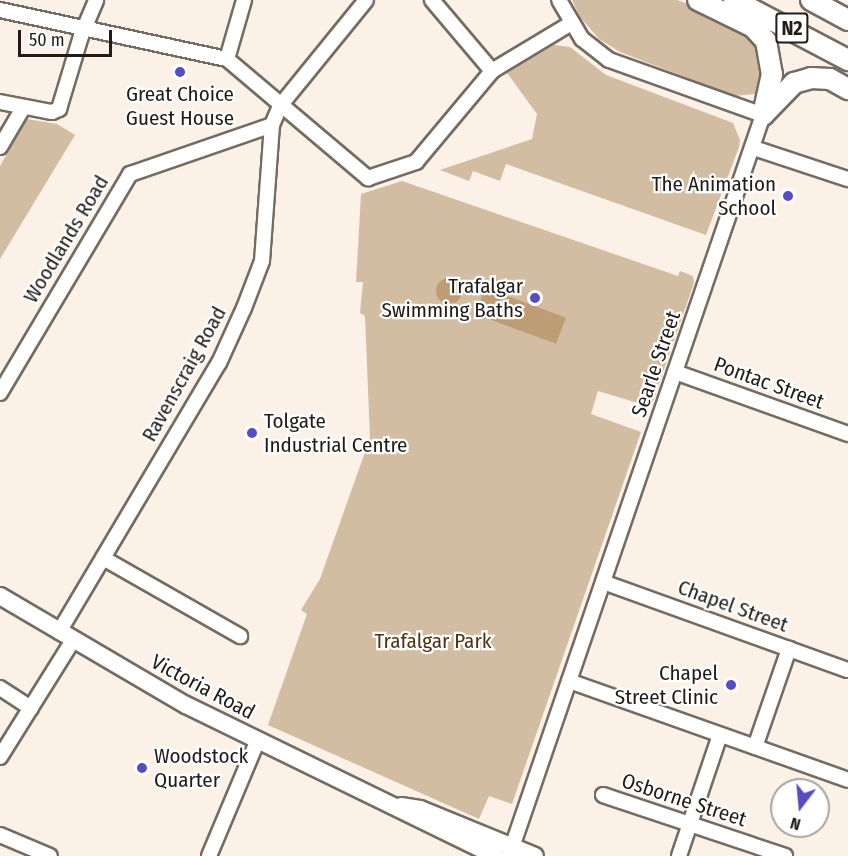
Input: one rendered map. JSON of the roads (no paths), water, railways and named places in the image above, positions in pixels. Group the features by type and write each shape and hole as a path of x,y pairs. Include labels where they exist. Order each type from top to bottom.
{"highway":[{"path":"698,0 753,27 765,41 772,74 763,115"},
{"name":"N2","path":"734,0 848,60"},
{"name":"N2","path":"811,0 848,20"},
{"path":"842,0 848,5"},
{"path":"763,115 794,83 830,79 848,89"}],"main road":[{"name":"Victoria Road","path":"0,596 66,636 257,742 392,805 416,820 496,856"},
{"name":"Victoria Road","path":"392,805 420,809 510,852 533,856"}],"street":[{"path":"0,102 52,112 59,109 84,28 96,0"},
{"path":"227,59 244,0"},
{"name":"Ravenscraig Road","path":"0,757 31,708 103,558 219,363 244,308 262,261 272,125 280,106 366,0"},
{"path":"432,0 492,71"},
{"path":"559,0 570,24 582,39 609,60 763,115"},
{"path":"0,9 227,59 357,172 370,177 416,162 492,71 570,24"},
{"path":"0,147 23,108"},
{"name":"Searle Street","path":"510,852 754,148 763,115"},
{"name":"Woodlands Road","path":"0,393 130,174 272,125"},
{"path":"754,148 848,179"},
{"name":"Pontac Street","path":"675,372 848,434"},
{"path":"103,558 240,636"},
{"name":"Chapel Street","path":"603,582 848,670"},
{"path":"755,747 789,649"},
{"path":"569,681 848,780"},
{"path":"0,688 31,708"},
{"path":"678,856 720,735"},
{"path":"209,856 257,742"},
{"name":"Osborne Street","path":"603,795 785,856"},
{"path":"0,835 50,856"}],"place":[{"name":"Great Choice Guest House","path":"180,72"},
{"name":"The Animation School","path":"788,196"},
{"name":"Trafalgar Swimming Baths","path":"535,298"},
{"name":"Tolgate Industrial Centre","path":"252,433"},
{"name":"Chapel Street Clinic","path":"731,685"},
{"name":"Woodstock Quarter","path":"142,768"}],"park label":[{"name":"Trafalgar Park","path":"433,641"}]}
